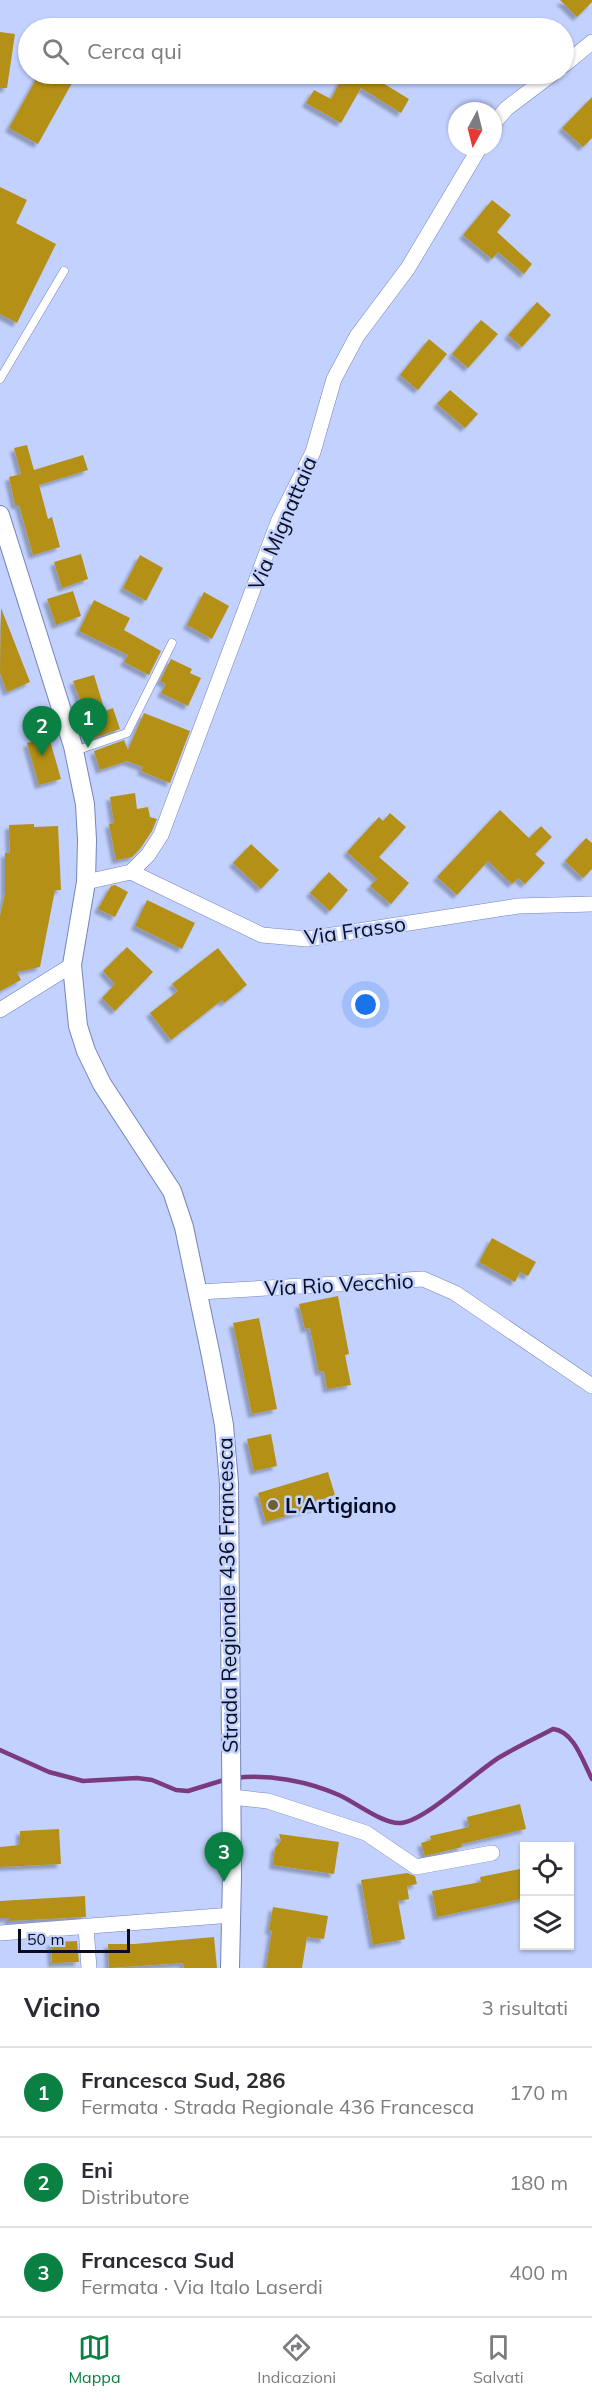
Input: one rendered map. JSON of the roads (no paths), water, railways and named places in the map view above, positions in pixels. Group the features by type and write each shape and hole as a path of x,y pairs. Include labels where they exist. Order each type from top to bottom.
{"street":[{"path":"574,57 592,42"},
{"path":"502,114 539,84"},
{"name":"Via Mignattaia","path":"131,872 148,855 161,835 279,520 313,452 334,379 357,336 408,268 475,156"},
{"name":"Strada Regionale 436 Francesca","path":"0,515 74,751 85,804 86,882 72,965 78,1026 86,1051 102,1084 172,1191 184,1227 199,1292 224,1425 229,1483 232,1915 230,1968"},
{"path":"86,882 131,872"},
{"name":"Via Frasso","path":"131,872 262,936 307,939 518,906 592,904"},
{"path":"0,1010 72,965"},
{"name":"Via Rio Vecchio","path":"199,1292 423,1279 455,1293 592,1386"},
{"path":"231,1791 366,1833 416,1867 492,1853"},
{"path":"0,1933 232,1915"},
{"path":"86,1928 88,1968"}],"lane":[{"path":"0,379 64,271"},
{"path":"74,751 127,733 172,643"}],"waterway":[{"path":"235,1778 274,1778 314,1786 339,1795 386,1820 401,1823 424,1814 500,1757 553,1729 567,1735 572,1741 592,1779"},
{"path":"0,1750 49,1772 83,1781 137,1778 152,1780 176,1790 188,1791 227,1779"}],"place":[{"name":"Francesca Sud, 286","path":"88,748"},
{"name":"Eni","path":"42,756"},
{"name":"L'Artigiano","path":"273,1505"},
{"name":"Francesca Sud","path":"224,1882"}]}
